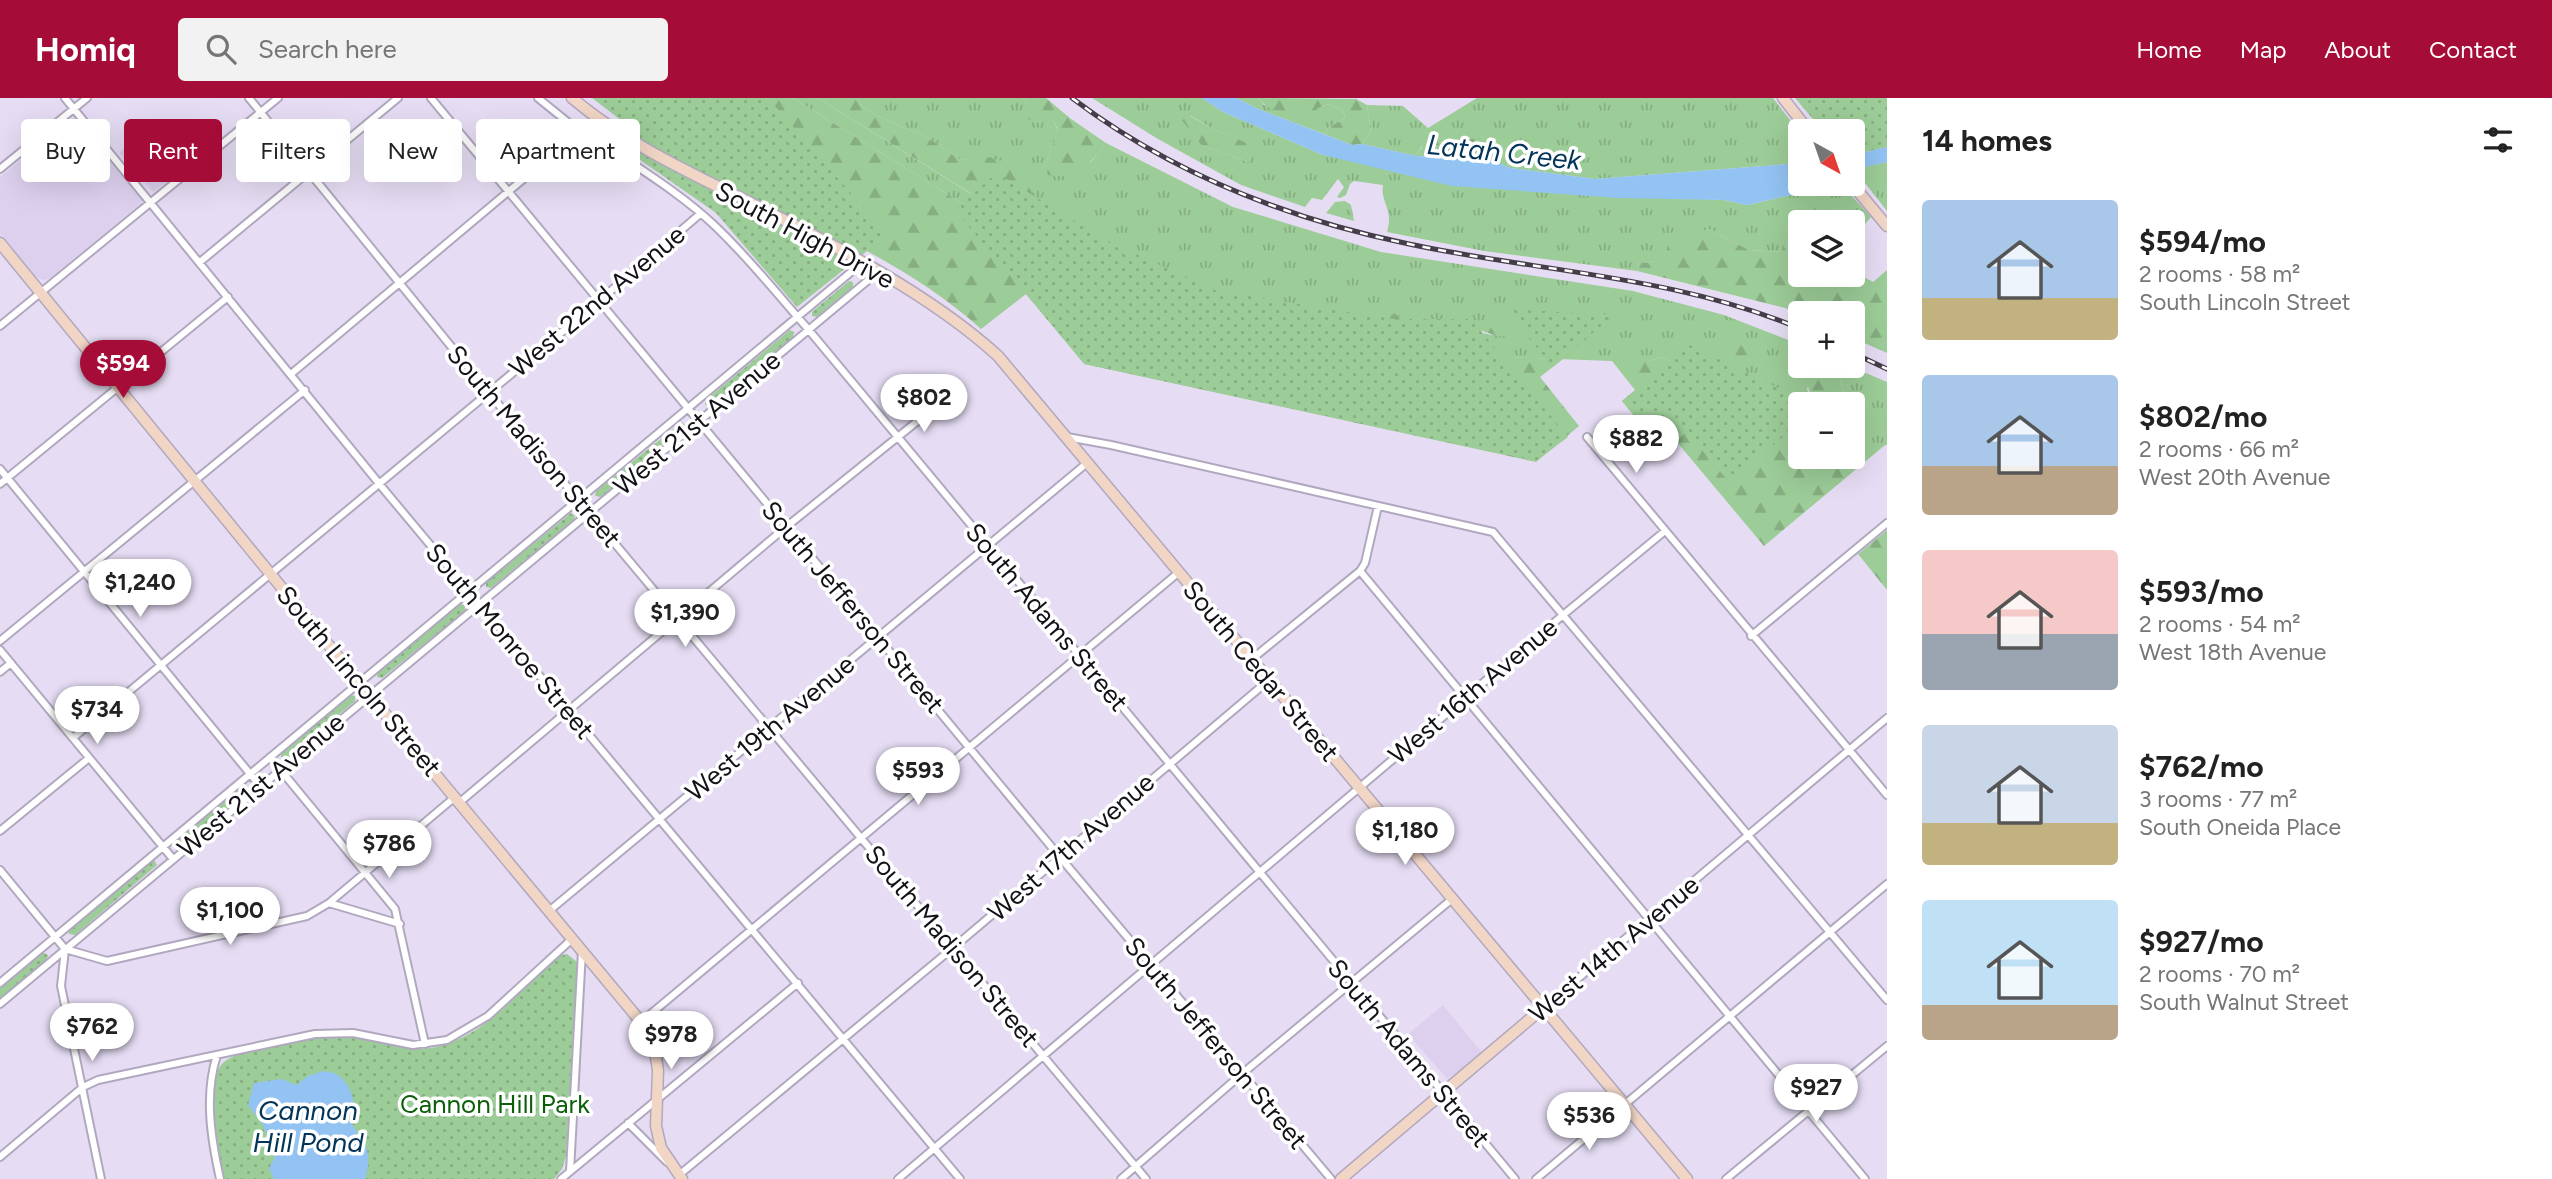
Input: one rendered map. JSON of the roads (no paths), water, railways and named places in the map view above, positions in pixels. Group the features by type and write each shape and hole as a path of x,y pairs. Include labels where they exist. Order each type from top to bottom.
{"main road":[{"name":"South High Drive","path":"572,98 596,118 646,151 863,262 954,320 998,356"},
{"path":"1783,98 1800,119"},
{"path":"1862,196 1887,226"},
{"name":"South Lincoln Street","path":"0,243 369,695 641,1022 654,1045 658,1070 656,1126 661,1148 681,1178"},
{"name":"South Cedar Street","path":"998,356 1687,1179"},
{"name":"West 14th Avenue","path":"1341,1179 1543,1008"}],"street":[{"name":"South Monroe Street","path":"65,98 468,591 960,1179"},
{"path":"0,169 87,98"},
{"name":"South Madison Street","path":"249,98 266,119"},
{"path":"0,326 278,98"},
{"path":"350,138 398,98"},
{"name":"South Jefferson Street","path":"430,98 968,747 1331,1179"},
{"name":"South Adams Street","path":"538,98 564,119"},
{"name":"South Adams Street","path":"640,170 701,214 732,244 797,317 1515,1179"},
{"path":"200,262 297,182"},
{"name":"South Madison Street","path":"315,182 677,620 862,837 1146,1179"},
{"path":"291,373 520,182"},
{"name":"West 22nd Avenue","path":"73,738 701,214"},
{"name":"West 21st Avenue","path":"0,983 863,262"},
{"name":"West 21st Avenue","path":"0,1004 878,272"},
{"path":"0,484 228,296"},
{"path":"0,641 305,390"},
{"path":"0,870 65,948 107,961 307,916 329,903 458,799 935,407"},
{"path":"1066,437 1493,532 1887,1000"},
{"path":"1587,437 1751,636 1887,795"},
{"name":"West 19th Avenue","path":"549,911 771,729 1087,463"},
{"path":"0,469 260,786"},
{"path":"1252,659 1360,570 1365,563 1378,506"},
{"path":"1751,636 1887,523"},
{"name":"West 16th Avenue","path":"898,1179 1464,698 1665,531"},
{"path":"1360,570 1865,1179"},
{"path":"641,1022 1178,573"},
{"path":"0,650 173,859"},
{"path":"0,672 11,663"},
{"name":"West 17th Avenue","path":"681,1178 1269,680"},
{"name":"West 14th Avenue","path":"1543,1008 1887,718"},
{"path":"270,757 395,909 425,1044"},
{"path":"0,831 89,758"},
{"path":"1536,1179 1887,884"},
{"path":"1121,1179 1243,1073 1451,900"},
{"path":"329,903 400,924"},
{"path":"0,1157 83,1087 98,1080 334,1032 353,1033 400,1044 425,1044 459,1034 488,1016 572,939"},
{"path":"65,948 61,986 101,1179"},
{"path":"570,1171 582,951"},
{"path":"561,1179 798,983"},
{"path":"1726,1179 1887,1046"},
{"path":"217,1055 212,1072 209,1107 220,1179"},
{"path":"628,1123 681,1178"}],"water":[{"path":"1202,98 1236,98 1352,145 1362,144 1416,156 1493,160 1510,168 1595,179 1788,164 1788,196 1747,205 1724,200 1618,198 1452,186 1323,155 1223,112"},
{"path":"1887,147 1887,162 1866,167 1866,152"},
{"name":"Cannon Hill Pond","path":"323,1071 337,1075 350,1090 355,1110 348,1119 363,1140 368,1153 365,1179 274,1179 269,1169 275,1156 263,1125 248,1105 254,1083 282,1079 296,1085 308,1076"}],"railway":[{"path":"1072,98 1110,125 1190,171 1275,207 1319,221 1364,234 1458,254 1657,286 1754,311 1788,324"},
{"path":"1865,359 1887,369"}],"water label":[{"name":"Latah Creek","path":"1504,152"}],"park label":[{"name":"Cannon Hill Park","path":"495,1104"}]}
